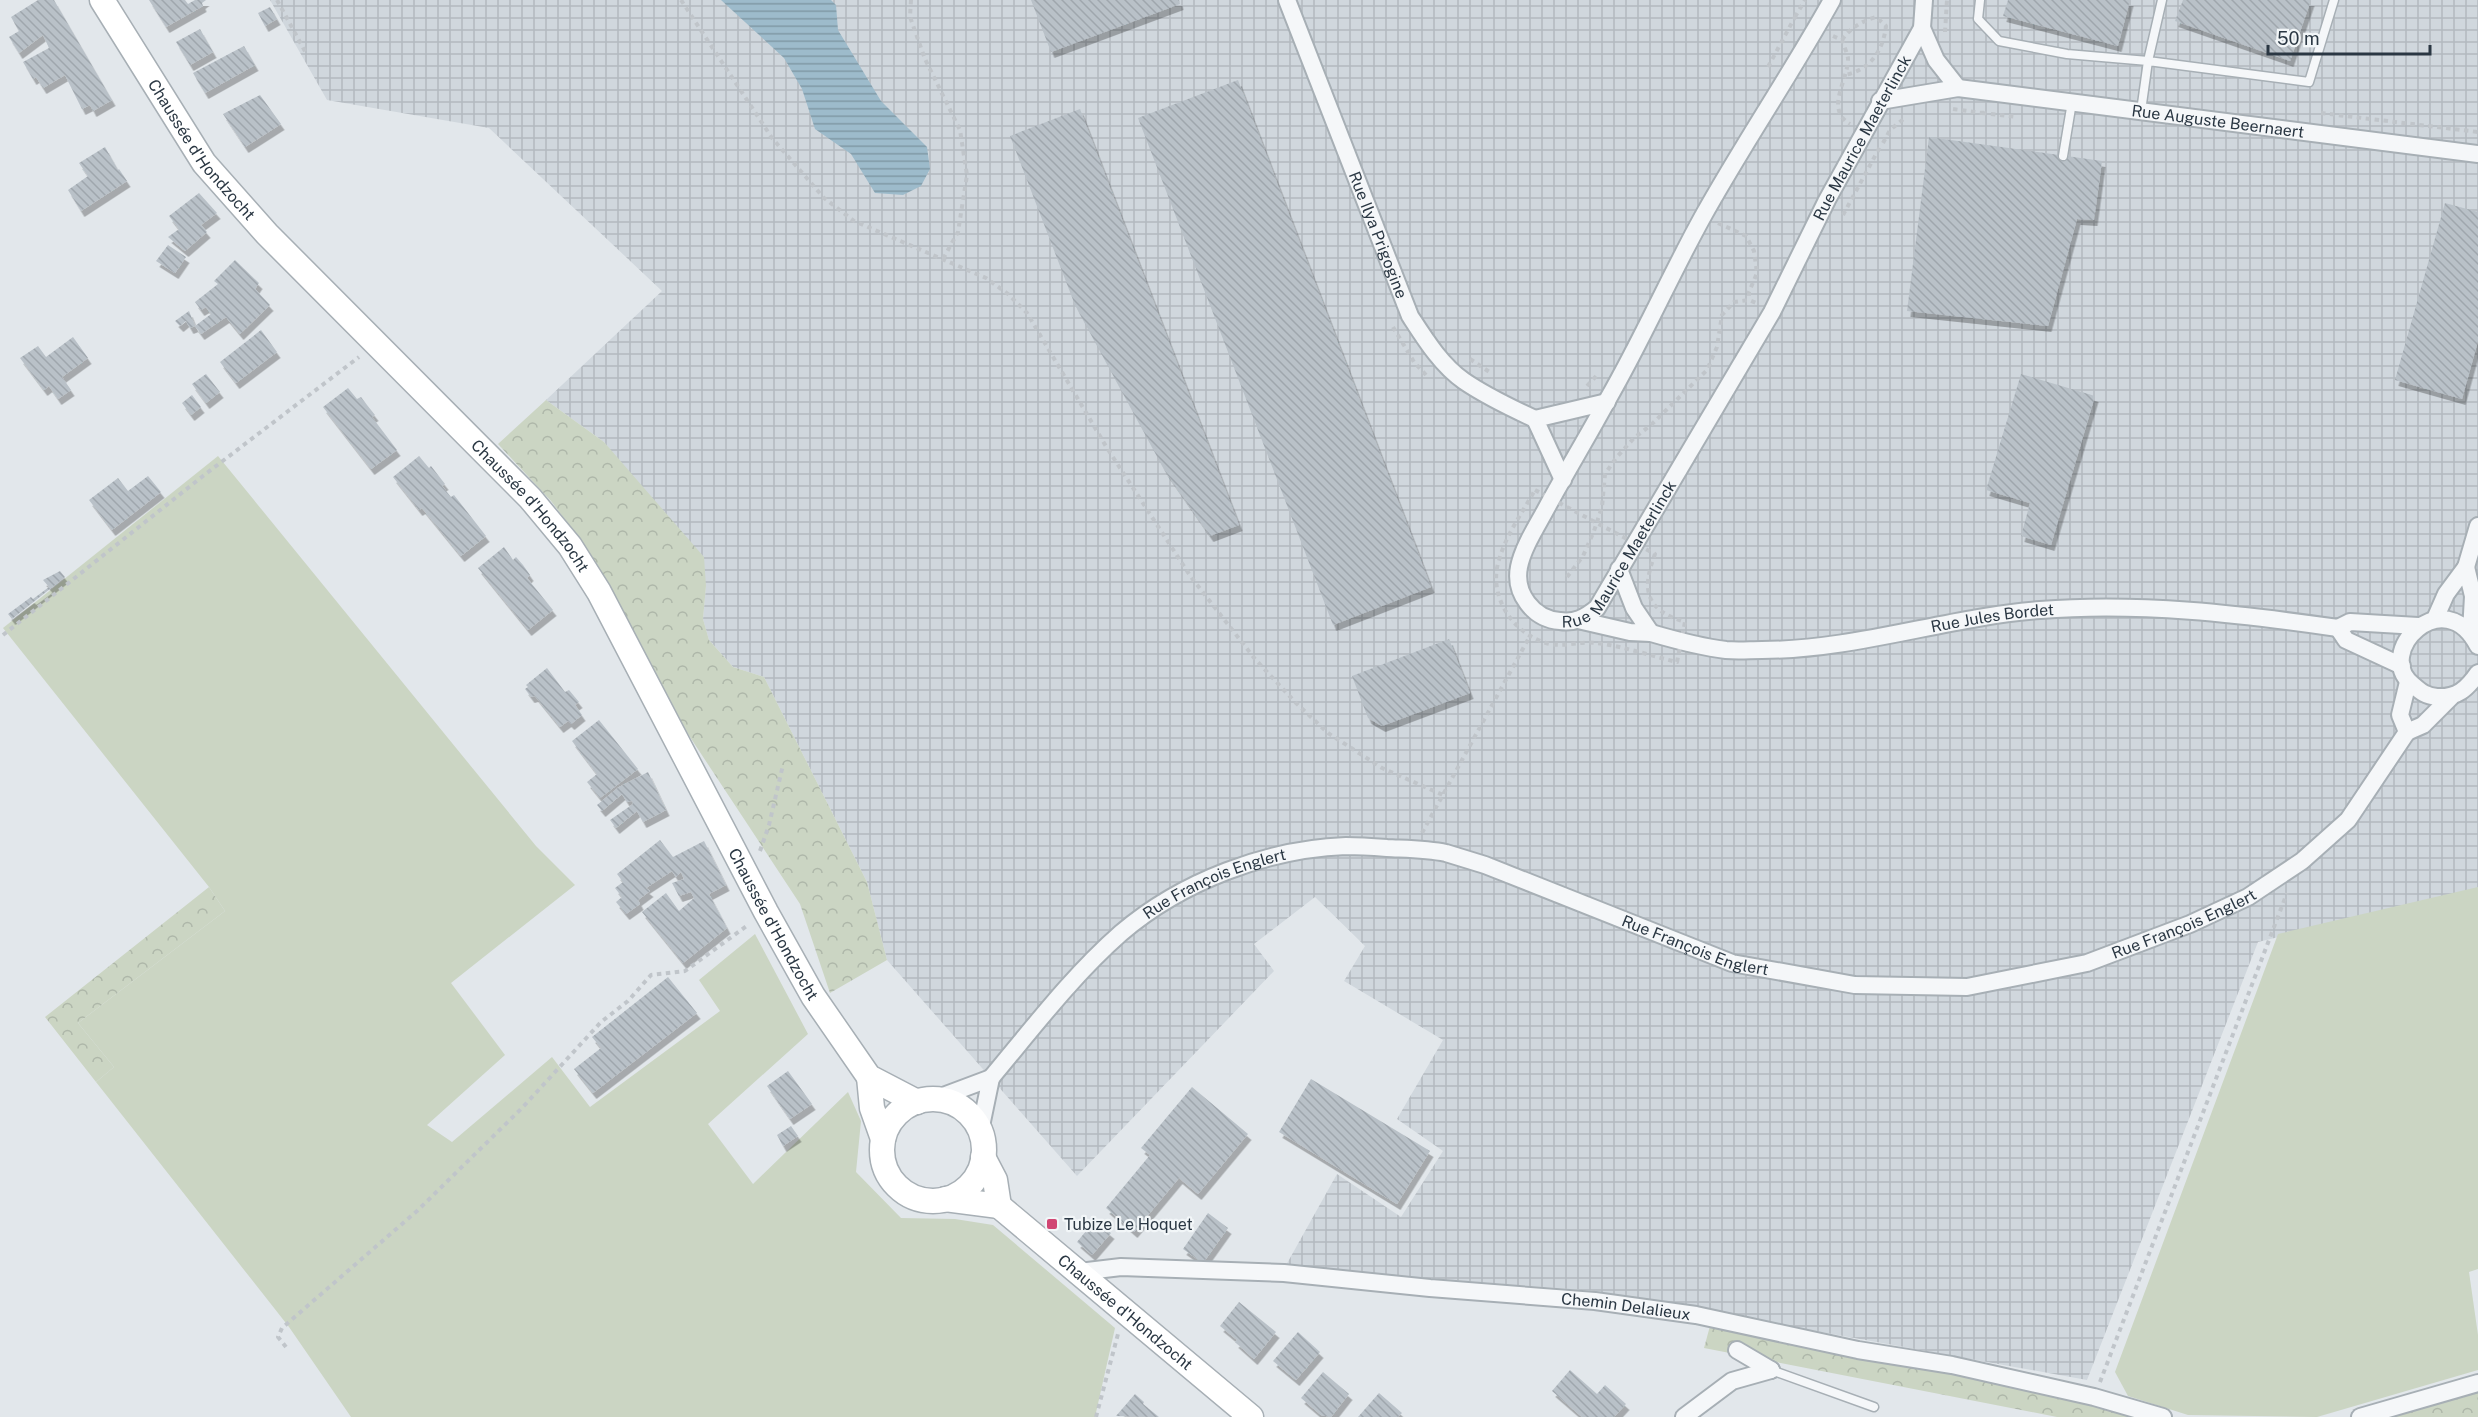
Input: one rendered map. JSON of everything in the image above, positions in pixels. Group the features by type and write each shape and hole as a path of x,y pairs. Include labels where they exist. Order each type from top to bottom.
{"main road":[{"name":"Chaussée d'Hondzocht","path":"102,0 204,163 267,234 530,498 570,546 605,602 749,880 813,996 869,1077"},
{"path":"883,1139 872,1108 869,1077 926,1101"},
{"path":"945,1199 956,1196 970,1185 980,1170 983,1157 980,1131 974,1119 961,1107 945,1100 926,1101 899,1111 889,1124 883,1139 882,1155 886,1170 894,1184 907,1194 922,1200 945,1199 999,1206 995,1180 983,1157"},
{"name":"Chaussée d'Hondzocht","path":"999,1206 1251,1417"}],"street":[{"name":"Rue Ilya Prigogine","path":"1287,0 1410,316 1432,349 1462,380 1535,419"},
{"name":"Rue Maurice Maeterlinck","path":"1832,0 1703,216 1666,285 1636,350 1534,530 1519,565 1518,577 1523,598 1533,610 1542,616 1555,621 1578,620 1597,608 1772,312 1827,200 1922,28 1924,0"},
{"path":"1922,28 1936,60 1958,88"},
{"name":"Rue Auguste Beernaert","path":"1880,101 1958,88 2478,154"},
{"path":"1563,480 1535,419 1607,402"},
{"path":"2435,619 2446,594 2466,567 2478,525"},
{"path":"2466,567 2473,596 2474,639"},
{"path":"1619,569 1634,608 1651,633"},
{"name":"Rue Jules Bordet","path":"1578,620 1727,650 1793,650 1994,615 2040,610 2112,608 2190,611 2338,628 2350,622 2418,626"},
{"path":"2474,639 2454,621 2435,619 2418,626 2404,643 2405,674 2400,715 2407,732 2423,725 2451,697 2469,687 2478,673"},
{"path":"2338,628 2346,640 2405,674 2427,696 2451,697"},
{"name":"Rue François Englert","path":"991,1078 1094,958 1123,932 1165,902 1226,872 1264,860 1311,850 1347,846 1444,853 1485,865 1732,963 1866,985 1966,987 2087,963 2190,924 2248,897 2291,869 2348,820 2407,732"},
{"path":"926,1101 991,1078"},
{"path":"980,1131 991,1078"},
{"name":"Chemin Delalieux","path":"1079,1272 1121,1267 1284,1273 1430,1288 1595,1301 1707,1317 1858,1350 1952,1365 2094,1397 2163,1417"},
{"path":"1737,1350 1771,1370"},
{"path":"1684,1417 1731,1381 1771,1370"},
{"path":"2360,1417 2478,1383"}],"lane":[{"path":"1980,0 1978,19 1999,41 2067,54 2148,61 2309,82 2334,0"},
{"path":"2141,111 2148,61 2162,0"},
{"path":"2063,156 2072,102"},
{"path":"1771,1370 1874,1407"}],"path":[{"path":"277,0 307,55"},
{"path":"681,0 772,138 824,198 854,221 986,278 1008,294 1027,313 1041,332 1107,448 1191,577 1255,659 1288,695 1337,739 1382,768 1443,795"},
{"path":"911,0 910,17 926,59 960,130 966,175 958,232 943,259"},
{"path":"1768,68 1805,0"},
{"path":"1795,17 1842,40 1848,59 1838,93 1838,108 1845,121 1883,143 1842,216"},
{"path":"1842,40 1848,31 1866,20 1876,17 1886,26 1884,42 1876,56 1857,72 1845,75"},
{"path":"1703,216 1746,236 1754,251 1757,273 1749,292 1749,300"},
{"path":"1567,577 1583,556 1594,531 1602,507 1605,474 1634,438 1651,425 1707,370 1717,347 1722,315 1734,302 1749,300 1772,312"},
{"path":"3,635 203,476 376,343"},
{"path":"1462,353 1499,378"},
{"path":"1583,389 1597,376 1603,365"},
{"path":"1413,849 1542,616"},
{"path":"749,880 770,825 783,765"},
{"path":"2094,1397 2290,888 2291,869"},
{"path":"286,1347 278,1337 282,1328 417,1211 522,1108 601,1022 628,1001 651,975 685,971 766,912"},
{"path":"1096,1417 1126,1311"}],"shaded area":[{"path":"270,0 2478,0 2478,889 2258,942 2087,1380 1594,1291 1285,1267 1337,1174 1401,1217 1443,1151 1397,1119 1443,1040 1344,981 1365,946 1315,897 1254,944 1274,971 1077,1176 887,960 867,882 764,677 733,667 709,640 703,619 706,586 604,442 546,400 662,291 489,128 327,100"}],"green space":[{"path":"546,400 604,442 704,557 706,586 703,619 709,640 733,667 764,677 867,882 887,960 830,993 800,904 688,734 588,550 551,501 498,444"},
{"path":"218,456 536,846 575,885 451,983 505,1055 427,1125 452,1142 552,1057 590,1107 720,1011 699,980 755,934 808,1034 708,1124 753,1184 848,1092 861,1121 856,1172 901,1218 955,1219 993,1225 1115,1328 1095,1417 351,1417 289,1327 96,1082 114,1067 78,1023 225,911 209,887 3,628"},
{"path":"209,887 225,911 78,1023 114,1067 96,1082 45,1017"},
{"path":"2478,887 2478,1269 2469,1272 2478,1335 2478,1370 2317,1417 2188,1415 2128,1396 2115,1372 2278,934"},
{"path":"1710,1326 1983,1378 2144,1417 2057,1417 1704,1348"},
{"path":"2478,1389 2478,1417 2369,1417"}],"water":[{"path":"721,0 831,0 836,5 838,30 881,101 927,147 930,169 921,186 903,195 875,193 851,154 815,129 802,89 784,58"}],"building":[{"path":"38,0 54,0 112,100 93,111 90,105 82,109 65,75 43,88 36,77 33,79 23,62 49,48 43,35 19,53 9,37 19,31 11,17"},
{"path":"149,0 185,0 188,4 195,0 206,0 202,3 203,6 166,27"},
{"path":"1031,0 1179,0 1180,4 1051,52"},
{"path":"2008,0 2130,0 2118,46 2003,16"},
{"path":"2183,0 2311,0 2290,61 2175,21"},
{"path":"270,7 277,19 265,26 258,13"},
{"path":"200,29 213,52 190,65 176,42"},
{"path":"244,46 255,65 205,93 193,73"},
{"path":"1238,80 1431,587 1333,625 1138,118"},
{"path":"260,95 281,124 245,147 223,114"},
{"path":"1080,109 1239,525 1210,536 1165,471 1075,305 1010,136"},
{"path":"1929,137 2102,161 2094,220 2077,219 2048,326 1907,311"},
{"path":"105,147 127,181 81,211 68,190 88,176 79,163"},
{"path":"199,193 217,213 201,225 207,232 185,251 168,237 179,229 169,216"},
{"path":"2445,203 2478,212 2478,341 2462,399 2395,380"},
{"path":"168,245 186,257 175,273 156,261"},
{"path":"235,260 259,283 255,289 270,305 240,334 226,317 201,334 195,326 211,314 206,307 201,310 195,302 218,284 214,281"},
{"path":"189,311 195,326 190,328 186,321 180,326 175,321"},
{"path":"261,330 277,352 236,383 220,362"},
{"path":"73,337 88,358 62,377 71,390 58,399 49,386 44,390 20,358 38,346 46,357"},
{"path":"206,374 220,392 206,403 192,384"},
{"path":"2021,374 2095,396 2051,545 2021,536 2030,503 1986,490"},
{"path":"348,388 357,399 361,397 375,415 372,417 397,450 371,469 323,407"},
{"path":"192,395 201,407 191,415 182,403"},
{"path":"419,456 429,468 431,466 445,484 442,486 451,497 454,495 486,536 461,556 422,508 419,510 393,477"},
{"path":"148,476 161,492 112,530 89,500 118,478 128,491"},
{"path":"504,547 513,560 516,557 523,565 530,575 527,578 553,610 528,630 478,568"},
{"path":"60,571 65,577 12,619 8,614 49,587 43,580"},
{"path":"1449,639 1470,693 1382,726 1368,718 1352,676"},
{"path":"547,668 565,692 569,690 579,702 575,705 582,715 571,724 568,721 560,727 535,696 531,697 525,689 528,687 526,685"},
{"path":"599,720 638,769 600,798 587,782 597,774 572,741"},
{"path":"648,772 666,810 643,822 637,811 616,828 610,820 633,804 632,801 627,802 622,794 602,811 597,805 619,787"},
{"path":"660,840 673,857 704,841 726,885 709,894 727,928 683,963 642,912 666,893 679,911 694,898 691,892 679,896 672,883 684,879 681,872 676,877 672,871 646,888 650,891 638,900 640,904 626,914 616,902 622,897 615,888 623,882 617,874"},
{"path":"668,977 697,1013 593,1093 574,1069 601,1048 592,1037"},
{"path":"788,1071 812,1104 790,1119 767,1086"},
{"path":"1311,1079 1430,1151 1397,1204 1279,1132"},
{"path":"1192,1087 1248,1134 1198,1194 1179,1178 1134,1232 1106,1208 1150,1155 1141,1148"},
{"path":"791,1126 798,1136 783,1146 777,1135"},
{"path":"1208,1213 1228,1228 1203,1263 1183,1249"},
{"path":"1095,1220 1111,1233 1092,1255 1077,1242"},
{"path":"1239,1302 1276,1332 1254,1359 1220,1326"},
{"path":"1298,1332 1320,1352 1296,1380 1273,1361"},
{"path":"1570,1370 1597,1394 1605,1385 1626,1404 1614,1417 1582,1417 1552,1391"},
{"path":"1323,1372 1349,1394 1331,1417 1321,1415 1301,1398"},
{"path":"1379,1393 1402,1413 1398,1417 1358,1417"},
{"path":"1135,1394 1144,1402 1143,1404 1159,1417 1116,1416"}],"place":[{"name":"Tubize Le Hoquet","path":"1052,1224"}]}
